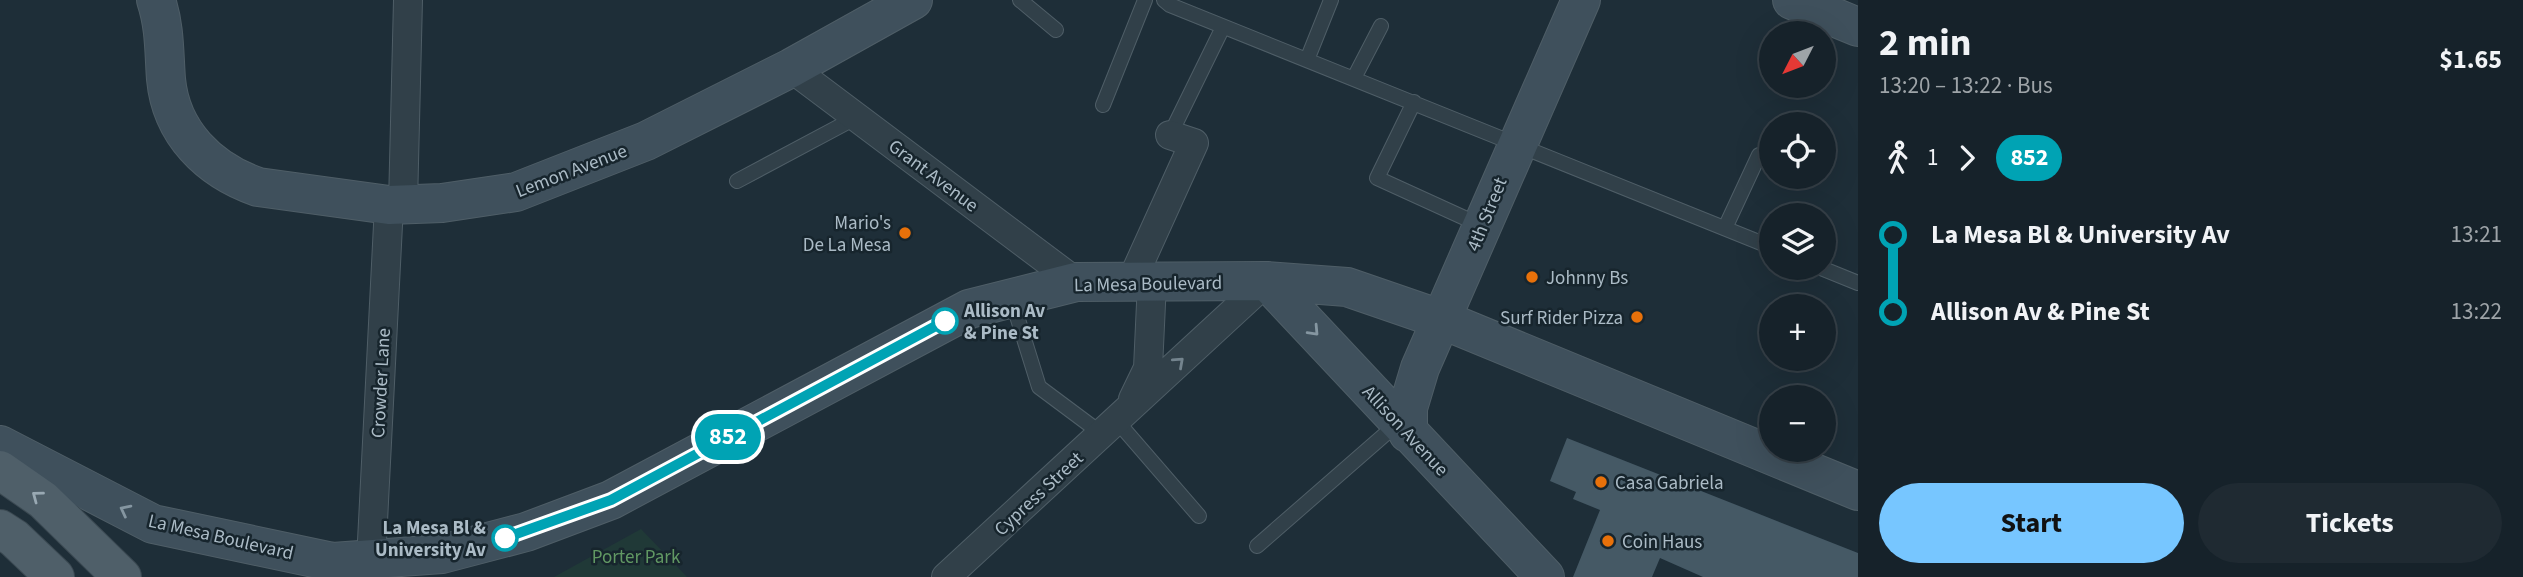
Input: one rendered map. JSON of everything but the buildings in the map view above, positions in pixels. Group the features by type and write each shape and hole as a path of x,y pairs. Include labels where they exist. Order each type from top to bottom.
{"main road":[{"name":"Lemon Avenue","path":"156,0 166,41 169,98 185,135 209,162 241,181 258,187 396,205 442,203 516,192 646,141 791,68 913,0"},
{"name":"4th Street","path":"1404,428 1416,382 1516,143 1581,0"},
{"name":"La Mesa Boulevard","path":"0,445 153,524 317,570 442,554 526,532 611,500 970,309 1076,282 1268,281 1347,288 1443,320 1858,491"},
{"name":"Allison Avenue","path":"1268,281 1545,577"},
{"path":"0,470 43,500 122,577"},
{"path":"0,529 14,538 55,577"}],"street":[{"name":"Crowder Lane","path":"371,561 408,0"},
{"name":"Grant Avenue","path":"791,68 1076,282"},
{"path":"1142,282 1195,143 1170,135"},
{"name":"Cypress Street","path":"946,577 1268,281"},
{"name":"Cypress Street","path":"1116,421 1148,368 1142,282"}],"lane":[{"path":"1020,0 1056,30"},
{"path":"1102,105 1145,0"},
{"path":"1164,0 1223,27 1759,242"},
{"path":"1307,60 1331,0"},
{"path":"1354,78 1381,26"},
{"path":"1170,135 1223,27"},
{"path":"1414,102 1377,178 1482,226"},
{"path":"737,181 857,117"},
{"path":"1725,228 1759,155"},
{"path":"1836,274 1858,283"},
{"path":"1011,298 1039,387 1116,421 1199,516"},
{"path":"1257,546 1404,428"}],"green space":[{"name":"Porter Park","path":"641,529 687,577 554,577"}],"bus line":[{"name":"852","path":"505,538 611,500 945,321"}],"place":[{"name":"Mario's De La Mesa","path":"905,233"},
{"name":"Johnny Bs","path":"1532,277"},
{"name":"Surf Rider Pizza","path":"1637,317"},
{"name":"Allison Av & Pine St","path":"945,321"},
{"name":"Casa Gabriela","path":"1601,482"},
{"name":"La Mesa Bl & University Av","path":"505,538"},
{"name":"Coin Haus","path":"1608,541"}]}
